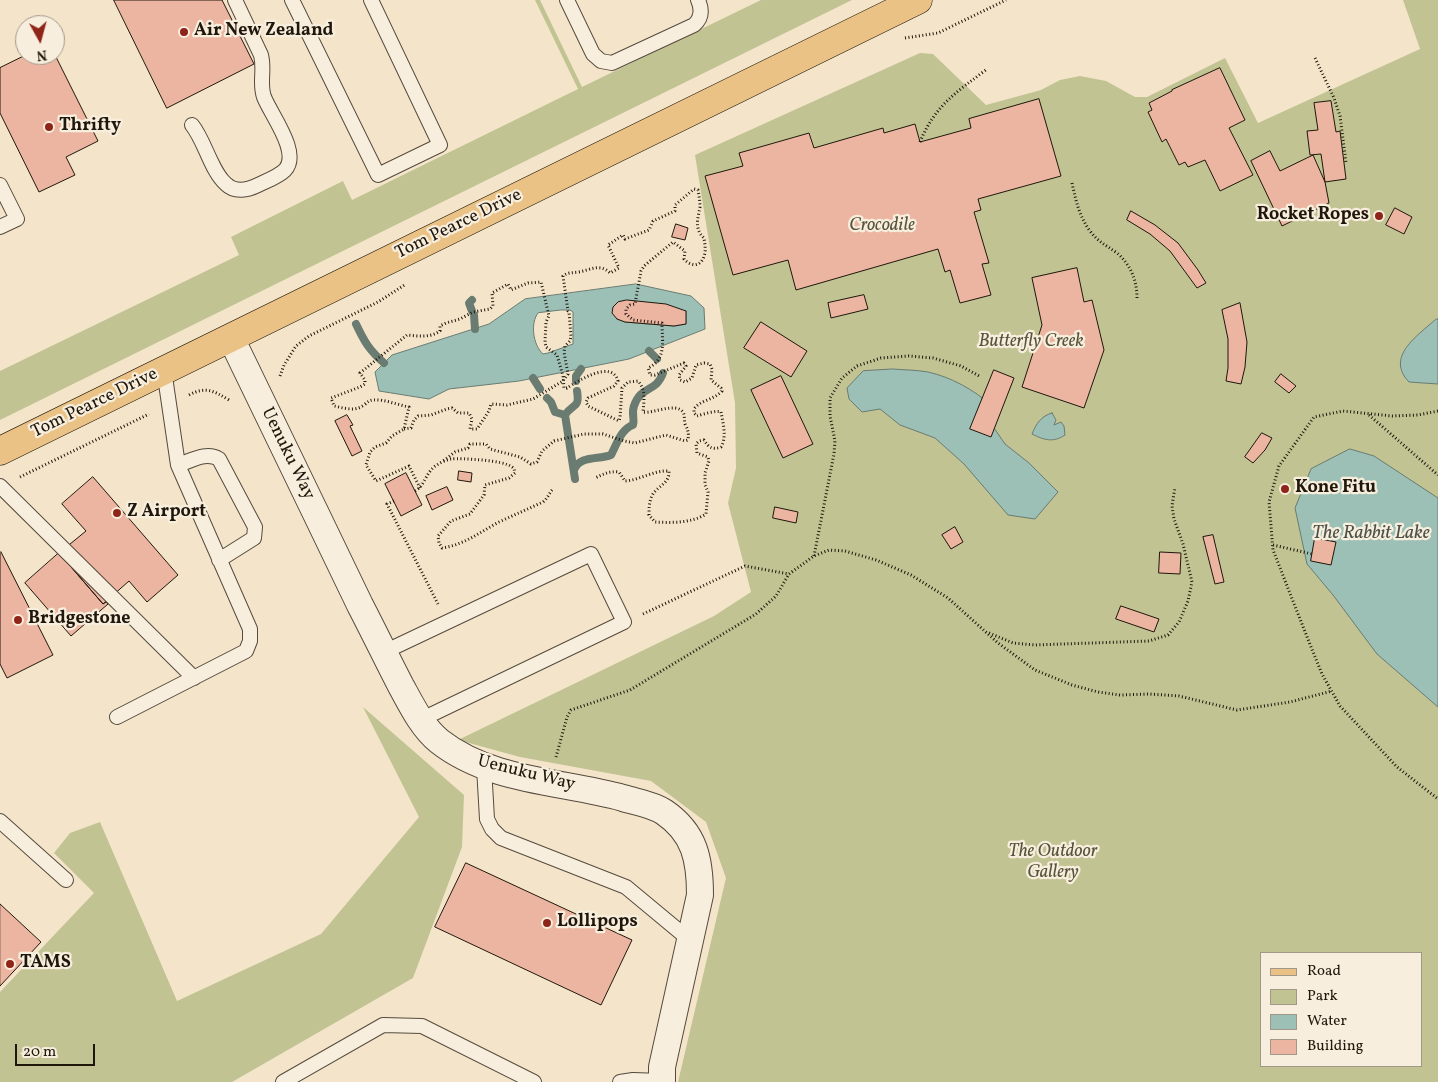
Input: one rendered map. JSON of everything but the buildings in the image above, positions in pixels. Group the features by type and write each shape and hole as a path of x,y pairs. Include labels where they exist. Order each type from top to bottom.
{"main road":[{"name":"Tom Pearce Drive","path":"0,451 918,0"}],"street":[{"name":"Uenuku Way","path":"230,338 384,652 420,720 438,740 463,757 484,767 550,783 600,791 655,807 670,817 682,829 694,848 700,874 700,894 662,1067 662,1081"}],"lane":[{"path":"192,125 220,178 229,187 236,190 250,189 281,173 289,164 288,146 264,98 262,88 264,64 234,0"},
{"path":"292,0 378,176 440,145 371,0"},
{"path":"567,0 594,54 601,62 612,63 694,25 700,17 701,10 698,0"},
{"path":"0,185 17,219 0,228"},
{"path":"116,717 246,651 250,641 250,629 178,465 164,370"},
{"path":"178,465 207,455 219,459 255,527 254,538 219,560"},
{"path":"0,486 194,678"},
{"path":"384,652 590,554 624,622 420,720"},
{"path":"484,767 487,819 492,829 500,838 626,887 691,941"},
{"path":"0,821 66,880"},
{"path":"283,1082 383,1025 422,1026 534,1082"},
{"path":"620,1082 633,1080 662,1081"}],"path":[{"path":"899,39 938,33 1006,0"},
{"path":"1315,58 1334,98 1340,116 1346,163 1344,163"},
{"path":"920,142 926,128 941,105 987,69"},
{"path":"1072,183 1079,214 1090,232 1103,246 1117,254 1129,267 1137,285 1137,298"},
{"path":"420,488 409,466 376,481 366,465 370,452 374,447 386,443 392,436 404,429 411,428 418,416 452,408 458,413 470,413 472,418 470,429 477,429 489,411 490,404 507,405 533,399 563,381 568,374 564,352 565,346 570,341 571,336 563,276 566,273 590,268 607,270 610,273 619,268 608,245 622,235 625,239 650,230 653,221 675,211 675,205 694,189 698,190 700,206 697,225 701,236 704,238 705,254 700,263 688,264 684,259 685,251 673,242 640,271 635,304 626,310 629,317 633,320 662,323 662,352 658,362 648,368 650,375 655,375 684,364 686,366 680,375 680,380 685,382 692,378 696,365 710,364 712,368 711,380 721,388 722,392 719,395 697,405 694,409 694,413 697,416 711,414 713,411 721,412 724,434 724,442 721,447 715,449 710,447 704,440 696,444 697,453 708,457 709,461 705,473 705,485 708,492 706,514 688,521 655,522 649,515 650,499 653,493 666,481 669,471 631,481 625,481 619,472 612,471 604,472 595,478"},
{"path":"0,486 197,391 214,391 229,400 279,381 284,364 296,346 309,336 378,302 410,281"},
{"path":"404,429 409,407 376,399 368,401 357,409 346,409 334,406 331,398 365,384 360,373 407,335 420,337 436,334 440,331 440,326 446,323 454,322 473,312 490,309 493,306 492,293 508,284 511,290 528,283 541,282 549,316 546,322 546,347 557,356 563,376 564,388 600,372 612,372 616,375 618,381 614,386 588,398 586,402 588,406 618,421 620,418 622,388 628,382 638,381 643,388 643,412 648,413 660,409 677,408 682,410 684,422 688,428 688,440 685,442 666,435 635,443 597,433 584,434 554,441 542,451 537,462 531,464 520,457 490,449 481,442 470,444 468,448 454,452 434,466 420,488 415,491"},
{"path":"814,556 834,454 835,441 830,416 830,398 842,378 857,366 881,358 909,356 933,358 960,366 981,377"},
{"path":"1438,411 1418,415 1392,416 1343,411 1314,417 1279,466 1269,502 1273,550 1313,652 1340,706 1397,767 1438,799"},
{"path":"1368,415 1438,475"},
{"path":"443,461 452,459 500,462 512,466 515,474 509,478 485,485 484,495 470,514 450,521 438,536 442,548 464,542 499,522 543,502 553,489"},
{"path":"986,631 1013,643 1035,646 1149,641 1168,636 1179,622 1188,601 1192,582 1183,544 1174,519 1172,506 1175,487"},
{"path":"394,501 387,504 447,623"},
{"path":"1273,544 1312,554"},
{"path":"550,783 567,717 571,710 630,690 756,614 776,596 789,574 814,556 829,550 845,551 876,560 911,575 948,598 998,643 1035,670 1072,685 1098,692 1120,695 1179,696 1237,710 1290,702 1332,691"},
{"path":"624,622 745,566 789,574"}],"green space":[{"path":"535,0 540,0 582,87 761,0 852,0 0,420 0,371 239,255 231,237 343,181 352,200 578,89"},
{"path":"1403,0 1438,0 1438,1082 678,1082 726,878 706,822 651,781 520,757 458,740 714,616 751,592 728,503 736,468 735,403 695,155 920,53 933,54 986,105 1041,90 1060,80 1080,76 1106,81 1135,97 1147,97 1225,58 1258,123 1420,49"},
{"path":"363,707 464,795 462,847 413,978 232,1082 0,1082 0,992 94,893 54,853 70,833 100,822 177,1001 321,934 419,817"}],"water":[{"path":"636,284 691,296 704,308 705,329 629,359 519,381 449,389 429,399 379,391 375,372 392,355 489,324 525,299","holes":["561,310 573,312 573,344 543,354 535,340 533,328 536,317 538,313","686,311 686,324 674,326 625,322 617,319"]},
{"path":"1438,319 1438,384 1409,382 1402,373 1400,364 1402,356 1413,340"},
{"path":"893,369 924,371 937,374 970,389 991,405 994,428 1005,444 1029,463 1058,492 1035,519 1008,515 964,464 935,438 900,425 880,409 862,412 849,399 847,388 863,371"},
{"path":"1052,413 1056,420 1054,425 1061,422 1064,426 1065,435 1061,438 1048,440 1032,434 1039,421"},
{"name":"The Rabbit Lake","path":"1350,449 1374,456 1438,498 1438,707 1377,654 1307,564 1295,508 1311,469"}],"waterway":[{"path":"472,300 469,303 472,311"},
{"path":"474,315 475,329"},
{"path":"356,324 367,345 384,363"},
{"path":"649,351 657,359"},
{"path":"576,381 576,376 581,369"},
{"path":"574,470 580,462 611,455 622,433 633,425 633,409 637,399 653,387 663,373"},
{"path":"533,378 540,389"},
{"path":"565,415 577,403 577,391"},
{"path":"547,398 555,412 565,415 575,479"}],"place":[{"name":"Air New Zealand","path":"184,32"},
{"name":"Thrifty","path":"49,127"},
{"name":"Rocket Ropes","path":"1379,216"},
{"name":"Kone Fitu","path":"1285,489"},
{"name":"Z Airport","path":"117,513"},
{"name":"Bridgestone","path":"18,620"},
{"name":"Lollipops","path":"547,923"},
{"name":"TAMS","path":"10,964"}],"park label":[{"name":"Crocodile","path":"882,227"},
{"name":"Butterfly Creek","path":"1031,343"},
{"name":"The Outdoor Gallery","path":"1053,863"}]}
